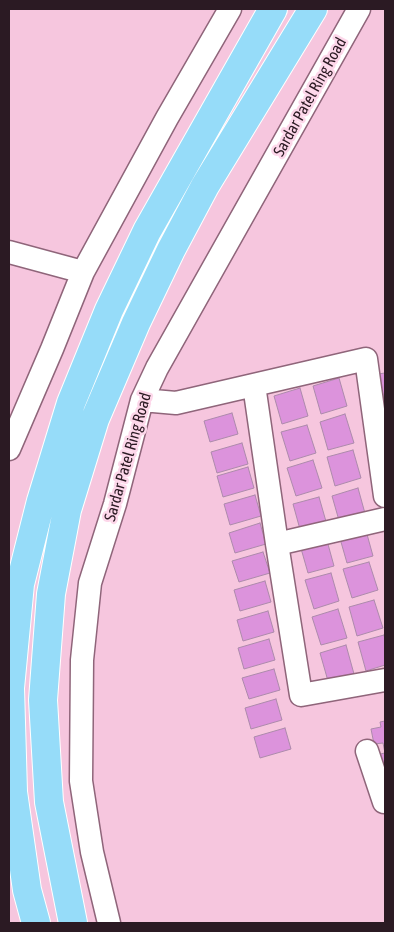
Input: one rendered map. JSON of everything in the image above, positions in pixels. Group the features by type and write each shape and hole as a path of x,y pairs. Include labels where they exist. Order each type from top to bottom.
{"highway":[{"path":"36,923 27,890 13,792 10,688 20,584 41,501 71,403 109,310 147,231 273,9"},
{"path":"73,923 49,802 43,700 51,594 67,510 95,418 136,323 171,250 205,186 313,9"}],"street":[{"path":"9,448 83,272 167,118 230,9"},
{"name":"Sardar Patel Ring Road","path":"109,923 92,852 81,781 82,660 90,583 115,504 142,400 157,368 359,9"},
{"path":"9,252 83,272"},
{"path":"142,400 176,403 366,359 385,496"},
{"path":"254,385 276,544 301,695 385,680"},
{"path":"276,544 385,519"},
{"path":"367,751 385,803"}],"building":[{"path":"385,373 385,403 378,374"},
{"path":"339,378 347,406 321,414 313,386"},
{"path":"300,388 308,416 282,424 274,396"},
{"path":"232,413 238,434 210,442 204,421"},
{"path":"345,414 354,443 328,450 320,422"},
{"path":"307,425 316,453 290,461 281,432"},
{"path":"242,443 248,464 217,473 211,452"},
{"path":"353,450 361,478 335,486 327,457"},
{"path":"313,460 322,488 296,496 287,468"},
{"path":"248,467 254,488 223,497 217,476"},
{"path":"358,488 366,517 340,524 332,496"},
{"path":"255,495 261,516 230,525 224,504"},
{"path":"319,497 327,525 301,533 293,504"},
{"path":"260,523 266,544 235,553 229,533"},
{"path":"365,527 373,556 347,563 339,535"},
{"path":"326,537 334,566 308,573 300,545"},
{"path":"263,552 270,573 239,582 232,561"},
{"path":"369,562 378,590 352,598 343,569"},
{"path":"331,573 339,601 314,609 305,580"},
{"path":"265,581 271,602 240,611 234,590"},
{"path":"374,600 383,628 357,636 349,607"},
{"path":"338,609 347,638 321,645 312,617"},
{"path":"268,611 274,632 243,641 237,620"},
{"path":"384,635 385,665 366,671 358,642"},
{"path":"269,639 275,660 244,669 238,648"},
{"path":"346,645 354,674 328,681 320,653"},
{"path":"274,669 280,690 249,699 242,678"},
{"path":"276,699 282,720 251,729 245,708"},
{"path":"385,721 385,753 383,743 374,744 371,729 381,727 380,722"},
{"path":"285,728 291,749 260,758 254,737"},
{"path":"385,753 385,769 378,770 375,755"}]}
